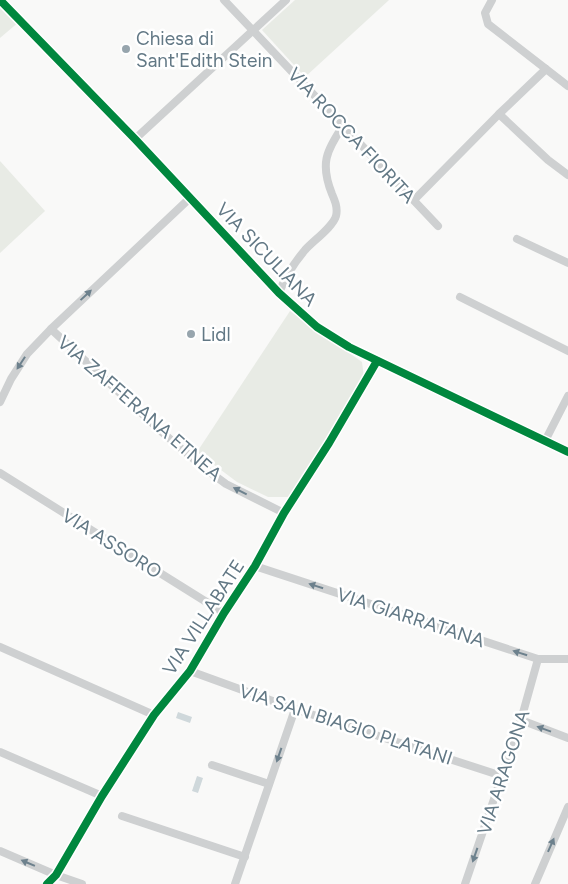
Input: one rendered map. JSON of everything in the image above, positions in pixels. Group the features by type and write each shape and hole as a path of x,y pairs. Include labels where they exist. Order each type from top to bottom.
{"street":[{"name":"VIA SICULIANA","path":"0,0 135,139 279,293 327,335 377,361 568,452"},
{"name":"VIA ROCCA FIORITA","path":"224,0 438,226"},
{"path":"135,139 286,0"},
{"path":"492,0 485,13 488,24 568,86"},
{"path":"414,200 498,114 546,69"},
{"path":"498,114 548,160 568,175"},
{"path":"279,293 296,261 330,226 336,215 335,202 325,171 325,162 329,149 344,126"},
{"path":"0,402 11,379 27,354 190,198"},
{"path":"517,239 568,263"},
{"path":"460,297 568,351"},
{"name":"VIA ZAFFERANA ETNEA","path":"51,329 163,433 208,471 226,484 284,513"},
{"name":"VIA VILLABATE","path":"47,884 56,875 102,796 154,715 190,671 377,361"},
{"path":"545,441 568,396"},
{"name":"VIA ASSORO","path":"0,473 224,613"},
{"name":"VIA GIARRATANA","path":"255,566 538,660 568,659"},
{"path":"0,646 154,715"},
{"name":"VIA ARAGONA","path":"465,884 521,720 538,660"},
{"name":"VIA SAN BIAGIO PLATANI","path":"190,671 295,710 502,776"},
{"path":"235,884 295,710"},
{"path":"521,720 568,738"},
{"path":"0,752 102,796"},
{"path":"212,765 269,784"},
{"path":"535,884 568,807"},
{"path":"122,816 244,857"},
{"path":"0,851 82,884"}],"shaded area":[{"path":"0,0 20,21 0,38"},
{"path":"295,0 389,0 305,77 262,30"},
{"path":"0,161 45,211 0,253"},
{"path":"290,311 362,362 364,378 289,497 268,497 237,482 197,452"},
{"path":"178,712 192,717 190,723 176,718"},
{"path":"197,776 203,778 198,793 192,791"}],"cycle path":[{"path":"0,0 135,139 279,293 317,327 349,347 568,452"},
{"path":"47,884 56,875 102,796 154,715 190,671 377,361"}],"place":[{"name":"Chiesa di Sant'Edith Stein","path":"126,49"},
{"name":"Lidl","path":"191,334"}]}
